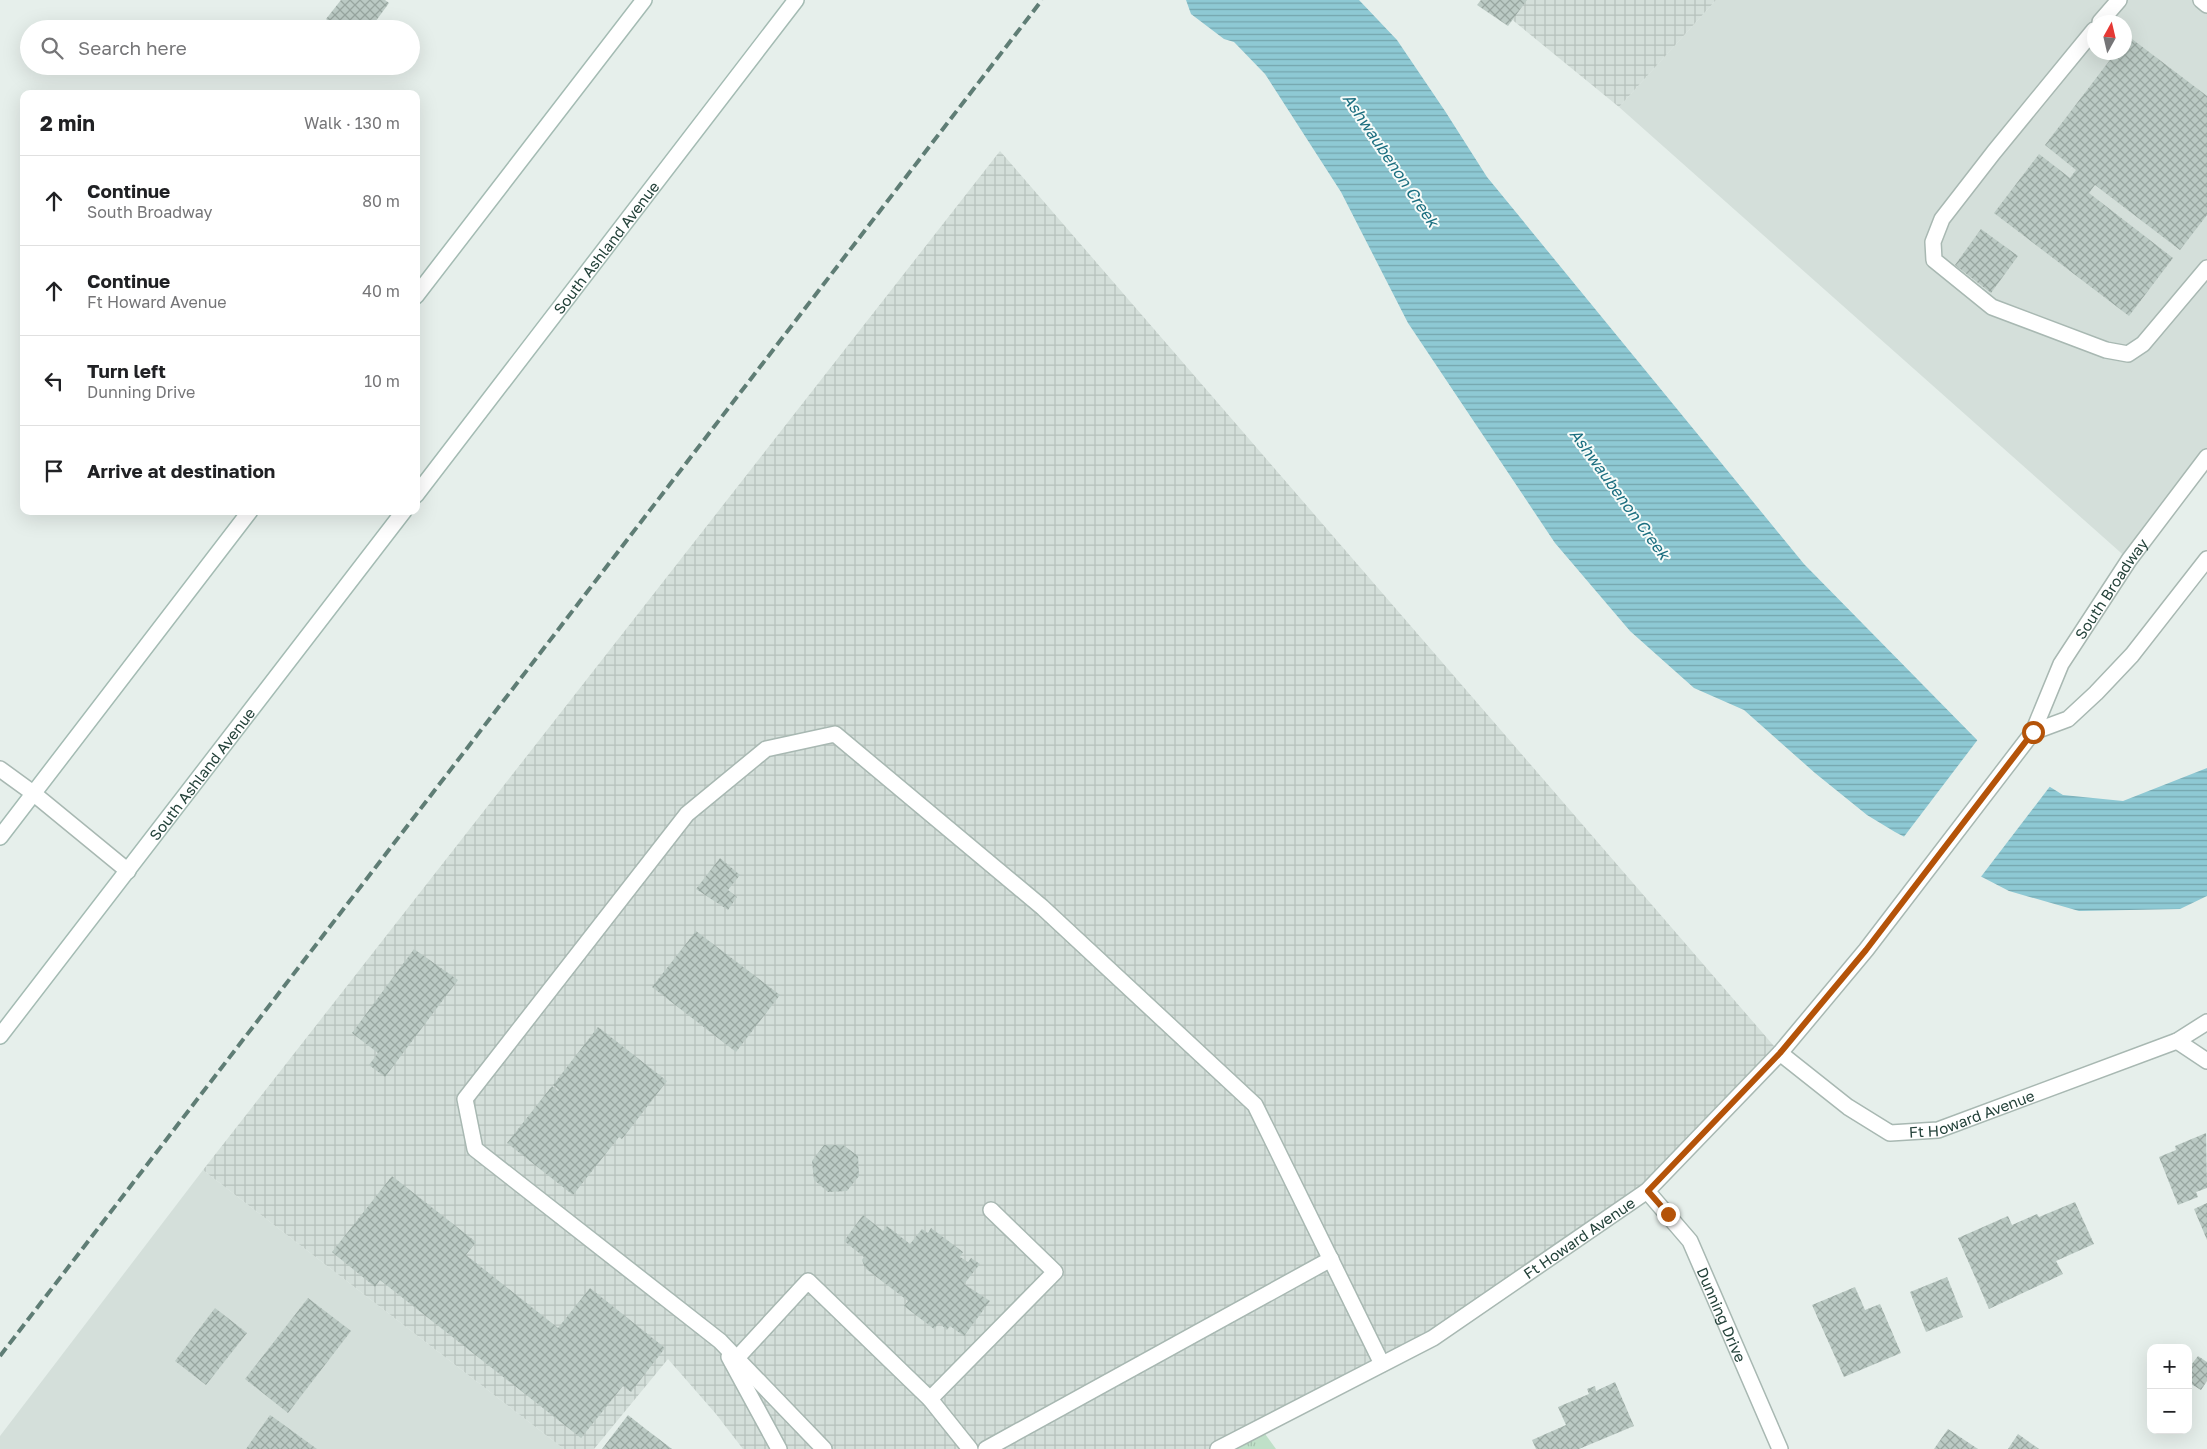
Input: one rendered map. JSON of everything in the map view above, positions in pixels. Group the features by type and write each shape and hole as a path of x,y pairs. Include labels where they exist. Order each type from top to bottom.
{"street":[{"path":"420,291 644,0"},
{"name":"South Ashland Avenue","path":"420,490 796,0"},
{"path":"2106,15 2119,0"},
{"path":"2201,0 2207,5"},
{"path":"2087,39 1942,219 1933,242 1934,260 1992,307 2106,350 2128,354 2143,344 2207,268"},
{"name":"South Broadway","path":"1780,1053 1866,950 2033,732 2061,664 2129,560 2207,458"},
{"path":"0,837 247,515"},
{"name":"South Ashland Avenue","path":"0,1036 401,515"},
{"path":"2033,732 2068,719 2096,692 2132,655 2207,559"},
{"path":"824,1449 720,1341 475,1149 465,1099 687,814 766,749 835,734 1042,906 1255,1105 1382,1364"},
{"path":"0,769 33,793 128,871"},
{"name":"Ft Howard Avenue","path":"1218,1449 1433,1338 1648,1191 1780,1053 1848,1108 1890,1133 1938,1130 2177,1041 2207,1022"},
{"path":"2177,1041 2207,1061"},
{"name":"Dunning Drive","path":"1648,1191 1690,1241 1780,1449"},
{"path":"930,1399 1055,1272 991,1210"},
{"path":"986,1449 1330,1259"},
{"path":"737,1358 808,1281 930,1399 970,1449"},
{"path":"720,1341 779,1449"}],"shaded area":[{"path":"1488,0 1716,0 1619,107"},
{"path":"1716,0 2207,0 2207,457 2129,560 1619,107"},
{"path":"1000,151 1780,1053 1647,1191 1433,1338 1218,1449 743,1449 716,1414 668,1359 594,1449 564,1449 203,1170"},
{"path":"203,1170 564,1449 0,1449 0,1436"}],"green space":[{"path":"1260,1427 1276,1449 1218,1449"}],"water":[{"name":"Ashwaubenon Creek","path":"1186,0 1359,0 1397,40 1487,177 1804,564 1981,744 2063,795 2123,801 2207,768 2207,896 2180,909 2079,911 2009,891 1895,832 1867,815 1815,773 1744,710 1694,688 1630,631 1555,543 1408,323 1341,192 1265,74 1234,42 1224,39 1191,14"}],"pier":[{"path":"1979,738 2051,785 1980,878 1903,838"}],"building":[{"path":"341,0 385,0 389,3 377,20 326,19"},
{"path":"1481,0 1527,0 1508,26 1477,5"},
{"path":"2132,39 2207,96 2207,215 2180,250 2095,185 2089,193 2173,258 2129,316 1994,213 2039,154 2070,178 2076,170 2045,145 2110,60 2132,60"},
{"path":"1981,229 2018,256 1991,293 1955,265"},
{"path":"720,858 740,875 728,890 737,897 728,910 696,889"},
{"path":"696,931 780,995 736,1052 652,987"},
{"path":"414,949 458,980 385,1077 369,1065 378,1053 352,1033"},
{"path":"598,1027 667,1081 622,1139 619,1137 573,1195 507,1143 552,1086 559,1090 553,1085"},
{"path":"2206,1133 2207,1188 2196,1192 2198,1197 2178,1205 2159,1157 2176,1150 2175,1146"},
{"path":"824,1145 843,1145 858,1156 859,1176 847,1191 828,1192 814,1180 812,1161"},
{"path":"392,1176 476,1242 466,1255 558,1328 590,1288 665,1348 631,1392 623,1386 581,1438 380,1280 375,1287 332,1252"},
{"path":"2075,1202 2094,1244 2056,1261 2063,1274 1989,1309 1958,1238 2008,1216 2012,1225 2037,1214 2039,1217"},
{"path":"2207,1203 2207,1240 2194,1209"},
{"path":"863,1215 883,1231 887,1226 910,1244 922,1229 928,1233 931,1228 963,1252 960,1257 968,1262 971,1258 980,1264 964,1284 990,1301 964,1336 950,1326 947,1330 939,1323 934,1329 904,1306 908,1301 865,1268 862,1260 864,1257 844,1241"},
{"path":"1947,1277 1963,1317 1926,1332 1910,1292"},
{"path":"1855,1287 1865,1310 1880,1304 1901,1353 1844,1377 1812,1305"},
{"path":"308,1298 351,1331 288,1413 245,1379"},
{"path":"215,1308 247,1333 206,1385 175,1361"},
{"path":"2198,1356 2207,1362 2207,1381 2201,1390 2192,1384 2192,1364"},
{"path":"1615,1382 1634,1426 1579,1449 1536,1449 1532,1440 1566,1425 1558,1407 1589,1394 1587,1389 1595,1386 1596,1391"},
{"path":"270,1415 273,1417 317,1449 246,1449"},
{"path":"628,1415 647,1430 672,1449 602,1449"},
{"path":"1948,1429 1978,1449 1934,1449"},
{"path":"2018,1434 2039,1449 2008,1449"}],"railway":[{"path":"0,1356 1042,0"}],"route":[{"path":"1668,1214 1648,1191 1780,1053 1866,950 2033,732"}]}
